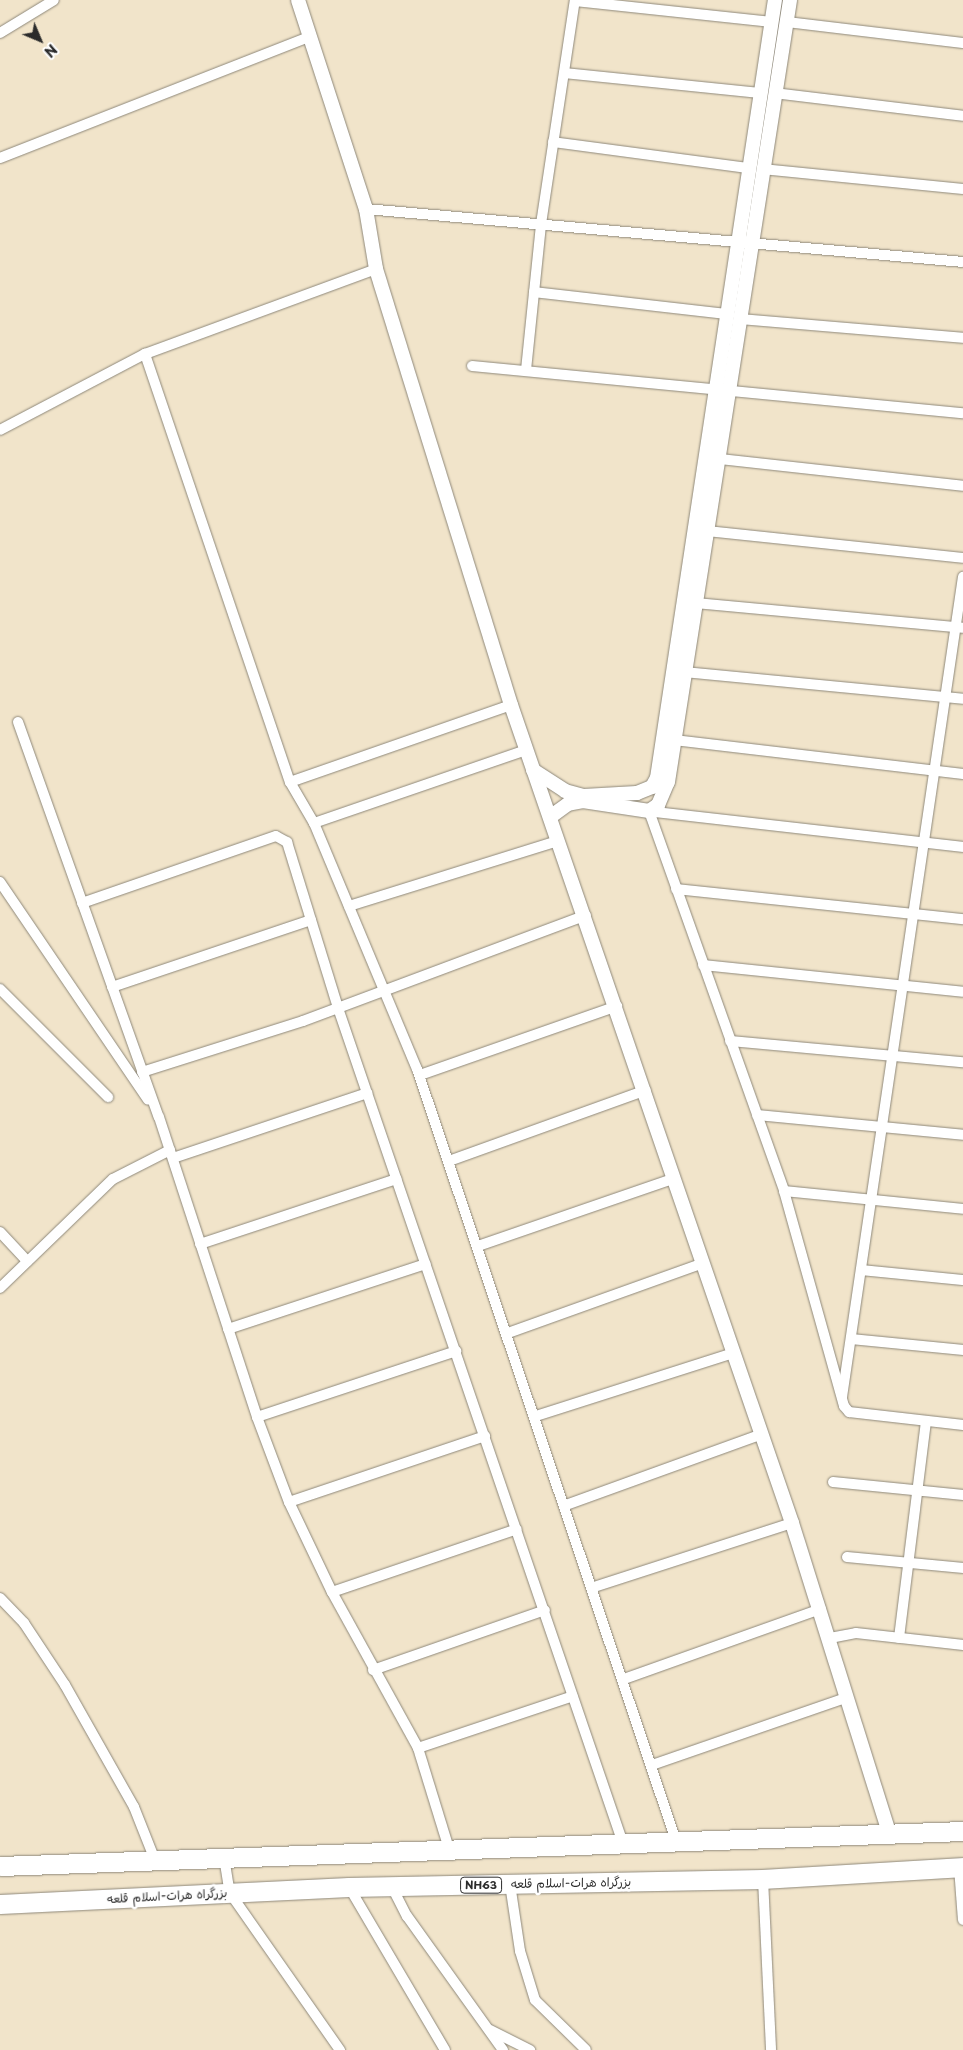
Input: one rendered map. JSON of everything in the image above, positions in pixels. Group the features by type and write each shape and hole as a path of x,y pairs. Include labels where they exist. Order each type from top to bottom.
{"highway":[{"path":"0,1866 224,1857 677,1845 963,1831"},
{"name":"بزرگراه هرات-اسلام قلعه","path":"0,1904 349,1887 763,1879 961,1867"}],"street":[{"path":"0,33 54,0"},
{"path":"298,0 366,209 376,269 510,705 586,915 821,1609 890,1835"},
{"path":"526,370 541,224 575,0 772,22"},
{"path":"534,770 565,791 584,796 637,793 655,783 733,316 751,242 755,169 767,93 775,0"},
{"path":"767,93 787,22 790,0"},
{"path":"787,22 963,43"},
{"path":"0,158 309,37"},
{"path":"564,73 767,93 963,116"},
{"path":"553,142 755,169 963,189"},
{"path":"733,316 736,240 755,169"},
{"path":"366,209 736,240 963,262"},
{"path":"0,430 145,354 376,269"},
{"path":"534,292 733,316 963,338"},
{"path":"145,354 290,782 314,823 420,1075 594,1587 677,1845"},
{"path":"472,366 963,413"},
{"path":"650,811 663,796 674,740 720,459 722,390"},
{"path":"720,459 963,486"},
{"path":"707,531 963,558"},
{"path":"842,1401 944,696 959,628 963,576"},
{"path":"695,603 959,628"},
{"path":"684,672 963,699"},
{"path":"290,782 510,705"},
{"path":"18,722 159,1117 257,1417 289,1502 332,1592 373,1670 418,1748 450,1852"},
{"path":"674,740 963,774"},
{"path":"314,823 526,750"},
{"path":"550,817 568,804 583,802 963,847"},
{"path":"650,811 784,1190 842,1401 850,1412 963,1425"},
{"path":"82,903 276,836 287,842 338,1008 624,1846"},
{"path":"349,906 558,841"},
{"path":"0,882 159,1117"},
{"path":"676,889 963,919"},
{"path":"142,1072 385,992 586,915"},
{"path":"112,987 311,920"},
{"path":"703,965 963,992"},
{"path":"0,989 108,1097"},
{"path":"420,1075 617,1006"},
{"path":"730,1041 963,1062"},
{"path":"449,1161 646,1090"},
{"path":"0,1288 113,1179 171,1154 367,1093"},
{"path":"757,1115 963,1135"},
{"path":"478,1246 675,1178"},
{"path":"200,1244 397,1179"},
{"path":"784,1190 963,1209"},
{"path":"0,1232 27,1261"},
{"path":"508,1334 704,1262"},
{"path":"228,1329 426,1264"},
{"path":"861,1270 963,1280"},
{"path":"851,1339 963,1350"},
{"path":"257,1417 456,1351"},
{"path":"536,1416 734,1353"},
{"path":"899,1638 926,1422"},
{"path":"566,1505 762,1434"},
{"path":"289,1502 485,1436"},
{"path":"833,1482 963,1495"},
{"path":"594,1587 792,1523"},
{"path":"332,1592 517,1529"},
{"path":"847,1557 963,1568"},
{"path":"0,1598 24,1623 66,1684 134,1807 155,1860"},
{"path":"624,1679 821,1609"},
{"path":"373,1670 545,1610"},
{"path":"830,1638 856,1633 963,1645"},
{"path":"418,1748 573,1696"},
{"path":"652,1765 848,1697"},
{"path":"224,1857 230,1893 340,2050"},
{"path":"961,1867 963,1920"},
{"path":"763,1879 771,2050"},
{"path":"510,1884 520,1951 535,2000 586,2050"},
{"path":"349,1887 444,2050"},
{"path":"392,1887 407,1916 503,2050"},
{"path":"490,2030 530,2050"}]}
